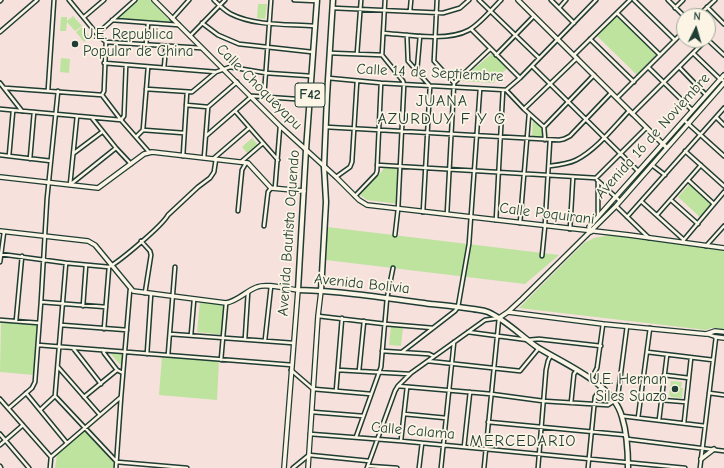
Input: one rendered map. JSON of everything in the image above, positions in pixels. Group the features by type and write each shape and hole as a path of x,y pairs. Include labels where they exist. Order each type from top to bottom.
{"main road":[{"name":"Avenida Bautista Oquendo","path":"321,290 326,202 324,167 333,0"},
{"name":"Avenida Bautista Oquendo","path":"298,290 312,52 317,1"},
{"name":"Avenida Bolivia","path":"298,290 321,290 458,307 487,312 499,318 539,348 577,369 591,379 614,402 622,416 626,437 628,468"}],"street":[{"path":"0,32 37,0"},
{"path":"48,90 54,0"},
{"path":"70,0 97,34 106,42 202,48"},
{"path":"84,18 104,0"},
{"path":"97,34 135,0"},
{"name":"Calle Choqueyapu","path":"154,0 237,81 280,126 355,196 367,205"},
{"path":"172,18 189,0"},
{"path":"214,0 230,13 240,18 314,26"},
{"path":"190,36 225,0"},
{"path":"264,97 271,0"},
{"path":"294,0 317,1"},
{"path":"357,54 362,0"},
{"path":"385,0 382,55 404,81 396,235"},
{"path":"410,11 411,0"},
{"path":"436,0 434,63 454,83 450,170 446,215"},
{"path":"333,8 436,13 453,11 460,8 469,0"},
{"path":"479,0 539,58"},
{"path":"383,33 442,37 458,35 471,29 501,0"},
{"path":"518,0 667,148"},
{"path":"551,0 574,23"},
{"path":"559,8 566,0"},
{"name":"Calle 14 de Septiembre","path":"328,78 404,85 505,90 520,78 596,0"},
{"path":"524,109 550,84 590,39 630,0"},
{"path":"617,98 676,40 634,0"},
{"path":"668,0 676,8 683,0"},
{"path":"707,8 714,0"},
{"path":"617,13 660,55"},
{"path":"496,55 534,16"},
{"path":"716,16 724,24"},
{"path":"112,20 179,25"},
{"path":"146,45 148,23"},
{"path":"202,23 227,40 249,46 312,52"},
{"path":"471,29 520,78"},
{"path":"407,35 407,58 430,86 423,212"},
{"path":"417,71 420,36"},
{"path":"590,39 634,82"},
{"path":"102,95 104,91 106,42"},
{"path":"164,68 166,46"},
{"path":"549,166 568,163 587,154 664,83 698,48"},
{"path":"716,48 724,55"},
{"path":"454,83 490,49"},
{"path":"330,53 382,55"},
{"path":"693,53 723,81"},
{"path":"104,63 216,72"},
{"path":"121,120 124,116 126,65"},
{"path":"532,66 638,171"},
{"path":"136,137 143,130 148,67"},
{"path":"146,88 192,92 216,72 230,67 266,73 311,76"},
{"path":"648,67 692,110"},
{"path":"679,67 706,95"},
{"name":"Avenida 16 de Noviembre","path":"499,318 508,312 620,202 723,81 724,74"},
{"path":"544,127 594,75"},
{"path":"186,105 208,106 237,81"},
{"path":"336,177 351,165 357,81"},
{"name":"Avenida 16 de Noviembre","path":"591,232 589,227 615,197 692,110 706,95 723,81"},
{"path":"0,83 22,111"},
{"path":"355,196 376,174 381,83"},
{"path":"5,88 102,95 121,120 149,152"},
{"path":"402,352 434,328 458,307 472,218 480,89"},
{"path":"505,90 544,127 545,140"},
{"path":"496,221 505,90"},
{"path":"8,408 34,386 44,260 48,183 58,92"},
{"path":"183,156 187,92"},
{"path":"326,127 545,140 564,139 570,136 612,93"},
{"path":"206,136 252,96 310,100"},
{"path":"204,158 208,106"},
{"path":"627,217 642,202 724,108"},
{"path":"0,109 121,120"},
{"path":"9,156 13,111"},
{"path":"234,111 278,160"},
{"path":"30,158 34,112"},
{"path":"520,224 529,114"},
{"path":"70,185 77,116"},
{"path":"92,117 102,132 131,164"},
{"path":"716,117 724,125"},
{"path":"684,120 724,156"},
{"path":"264,226 268,192 273,188 278,160 280,126"},
{"path":"0,254 66,263 110,266 164,221 168,215 198,186 210,178 214,172 214,159 249,128"},
{"path":"598,217 597,180 646,128"},
{"path":"143,130 184,133"},
{"path":"74,154 102,132"},
{"path":"542,256 550,140"},
{"path":"241,162 263,143"},
{"path":"70,185 116,148"},
{"path":"685,151 724,186"},
{"path":"0,177 98,188 149,152 246,162 251,165 269,186 273,188 304,191"},
{"path":"0,155 51,161"},
{"path":"238,211 242,170 246,162"},
{"path":"652,164 665,175"},
{"path":"377,165 548,175 597,180 620,202"},
{"path":"657,215 701,165"},
{"path":"570,229 573,177"},
{"path":"688,180 714,204"},
{"path":"642,202 683,241 724,192"},
{"path":"671,200 698,224"},
{"name":"Calle Poquirani","path":"367,205 520,224 545,225 591,232 683,241 724,248"},
{"path":"616,206 649,238"},
{"path":"706,246 724,226"},
{"path":"0,262 2,232 88,241 95,245 130,290 194,300 226,303 221,360"},
{"path":"141,241 150,251 151,255 145,293"},
{"path":"16,321 22,256"},
{"path":"40,410 55,396 66,263"},
{"path":"83,306 86,265"},
{"path":"104,329 110,266"},
{"path":"168,355 175,267"},
{"path":"356,437 380,373 387,298 393,268"},
{"name":"Avenida Bolivia","path":"226,303 262,285 298,290"},
{"path":"265,340 271,286"},
{"path":"116,468 130,290"},
{"name":"Avenida Bautista Oquendo","path":"284,468 298,290"},
{"name":"Avenida Bautista Oquendo","path":"308,468 321,290"},
{"path":"245,340 248,292"},
{"path":"147,354 151,294"},
{"path":"191,335 194,300"},
{"path":"41,302 106,307"},
{"path":"508,312 603,324 706,334 724,338"},
{"path":"318,316 434,328"},
{"path":"336,391 342,318"},
{"path":"397,468 367,467 398,386 409,374 485,320 499,318 484,468"},
{"path":"0,320 39,323"},
{"path":"359,371 364,321"},
{"path":"591,379 597,368 603,324"},
{"path":"61,325 127,330"},
{"path":"398,386 491,394 543,401 608,405 614,402 617,398 627,326"},
{"path":"638,418 650,328"},
{"path":"706,334 716,331 724,332"},
{"path":"468,332 528,340 544,340 601,346"},
{"path":"170,334 293,343"},
{"path":"700,468 716,337"},
{"path":"441,468 454,342"},
{"path":"38,345 168,355 291,368 313,389 371,394"},
{"path":"73,348 101,384"},
{"path":"428,361 520,371 539,348"},
{"path":"103,350 117,370 123,373"},
{"path":"382,351 429,354 433,356"},
{"path":"647,352 713,360"},
{"path":"538,468 543,401 548,360 551,355"},
{"path":"659,420 667,355"},
{"path":"684,423 691,358"},
{"path":"58,366 100,415"},
{"path":"571,403 574,374 577,369"},
{"path":"84,397 117,370"},
{"path":"338,370 409,374"},
{"path":"664,375 689,378"},
{"path":"401,441 407,387"},
{"path":"588,468 596,394 601,388"},
{"path":"464,447 470,392"},
{"path":"709,393 724,394"},
{"path":"26,394 67,443"},
{"path":"55,396 117,462 187,468"},
{"path":"50,468 51,457 121,397"},
{"path":"0,399 51,457"},
{"path":"661,400 686,402"},
{"path":"311,412 363,416"},
{"path":"404,414 446,418"},
{"path":"622,416 705,426"},
{"path":"488,422 591,432 724,451"},
{"path":"0,445 23,425"},
{"path":"0,434 29,468"},
{"name":"Calle Calama","path":"310,434 589,458 684,468"},
{"path":"419,468 422,443"},
{"path":"701,459 714,449"},
{"path":"293,468 309,455 369,461"}],"green space":[{"path":"138,0 150,0 172,23 117,19"},
{"path":"258,4 267,4 265,19 257,18"},
{"path":"618,15 625,21 626,20 661,54 638,76 597,36"},
{"path":"73,16 82,26 75,31 67,22 66,31 60,31 61,17 67,17 67,21"},
{"path":"82,27 90,37 84,42 76,32"},
{"path":"495,51 509,66 493,83 463,81 462,79"},
{"path":"61,58 70,59 69,73 60,72"},
{"path":"533,114 547,126 548,137 532,136"},
{"path":"252,138 258,145 248,154 242,147"},
{"path":"384,165 402,167 399,204 367,200 360,195 383,170"},
{"path":"692,181 716,202 702,219 678,197"},
{"path":"327,227 559,255 525,284 326,260"},
{"path":"619,235 724,251 724,329 711,328 706,330 519,308 584,243 594,238"},
{"path":"200,301 229,303 226,335 197,332"},
{"path":"1,321 38,324 34,375 0,372"},
{"path":"391,326 403,327 401,346 389,345"},
{"path":"109,352 125,353 124,369"},
{"path":"162,356 219,361 217,400 159,395"},
{"path":"671,381 682,382 682,398 671,397 669,395"},
{"path":"89,427 115,459 116,468 55,468 57,455"}],"place":[{"name":"U.E. Republica Popular de China","path":"75,44"},
{"name":"U.E. Hernan Siles Suazo","path":"675,389"}],"district":[{"name":"JUANA AZURDUY F Y G","path":"442,110"},
{"name":"MERCEDARIO","path":"523,441"}]}
